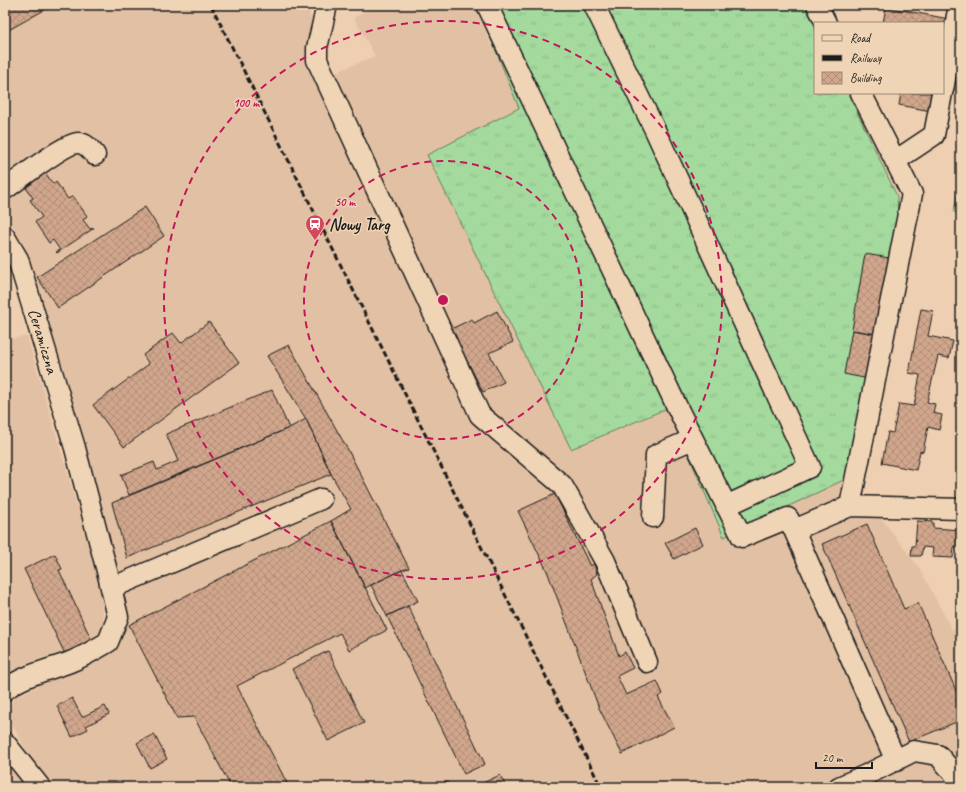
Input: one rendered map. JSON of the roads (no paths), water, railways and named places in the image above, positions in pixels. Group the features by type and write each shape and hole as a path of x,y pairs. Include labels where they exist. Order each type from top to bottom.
{"street":[{"path":"327,5 317,48 317,60 480,415 562,485 604,561 646,662"},
{"path":"487,5 693,439 742,537 788,518 896,761"},
{"path":"594,5 655,130 810,467 726,506"},
{"path":"817,5 826,22"},
{"path":"944,90 954,67 959,5"},
{"path":"850,506 912,194 862,94"},
{"path":"895,161 934,135 943,94"},
{"path":"5,189 65,147 78,143 85,144 95,155"},
{"name":"Ceramiczna","path":"5,237 18,259 75,448 118,617 108,642 72,662 37,673 10,685 5,690"},
{"path":"653,517 656,455 693,439"},
{"path":"111,588 321,499"},
{"path":"794,530 850,506 961,509"},
{"path":"5,743 40,787"},
{"path":"839,787 869,781 896,761 914,752 938,755 956,776 961,787"}],"railway":[{"path":"211,5 601,787"}],"place":[{"name":"Nowy Targ","path":"315,241"}]}
